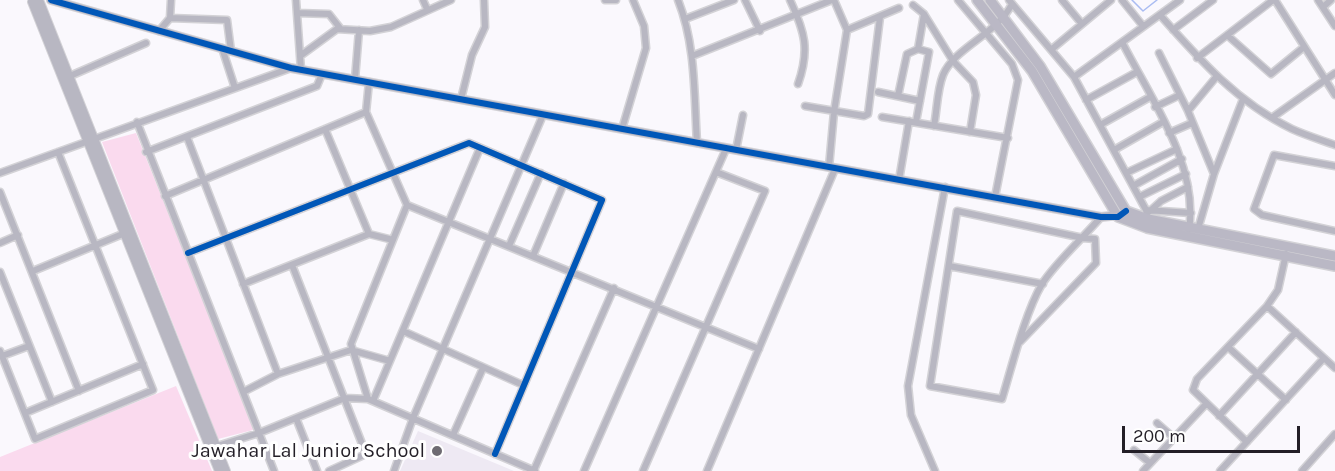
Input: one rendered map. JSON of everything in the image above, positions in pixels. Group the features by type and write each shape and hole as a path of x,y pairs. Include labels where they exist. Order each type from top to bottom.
{"main road":[{"path":"977,0 1000,22"},
{"path":"990,0 1000,22 1122,214 1148,217 1335,266"},
{"path":"1191,230 1287,245 1335,256"}],"street":[{"path":"34,0 70,76 125,233 213,447 226,471"},
{"path":"34,0 213,447 219,471"},
{"path":"51,0 72,3 159,31 301,70 1101,217 1122,214"},
{"path":"159,31 170,18 171,0"},
{"path":"296,0 301,70"},
{"path":"423,0 427,9"},
{"path":"300,56 340,28 359,30 391,27 451,0"},
{"path":"461,99 472,55 485,27 484,0"},
{"path":"605,0 616,0"},
{"path":"622,129 646,48 644,26 633,0"},
{"path":"678,0 686,19 692,56 697,143"},
{"path":"686,19 734,0"},
{"path":"745,0 760,31"},
{"path":"790,0 797,15 807,51 798,84"},
{"path":"692,56 760,31 833,0 847,30 834,112 832,168 707,471"},
{"path":"958,0 1012,64 1018,80 995,197"},
{"path":"1062,0 1082,24"},
{"path":"1052,49 1111,0"},
{"path":"1122,0 1143,26"},
{"path":"1074,77 1180,0"},
{"path":"1173,30 1213,0"},
{"path":"1197,58 1274,0 1335,95"},
{"path":"1318,0 1335,26"},
{"path":"1323,7 1331,0"},
{"path":"934,126 944,75 953,61 1000,22 1011,2 1074,77 1148,217"},
{"path":"913,5 924,14 953,61 973,82 976,95 970,132"},
{"path":"847,30 899,8"},
{"path":"297,13 329,14 340,28"},
{"path":"918,49 924,14"},
{"path":"1160,15 1197,58 1243,99 1292,129 1335,145"},
{"path":"805,106 864,116 868,114 880,17"},
{"path":"170,18 227,20 231,51"},
{"path":"355,79 359,30"},
{"path":"1227,35 1271,74 1304,47"},
{"path":"1122,42 1182,159 1188,187 1191,230"},
{"path":"70,76 146,43"},
{"path":"222,48 235,88"},
{"path":"898,96 907,54 918,49 929,52 920,101 899,180"},
{"path":"1159,53 1188,111 1214,174"},
{"path":"0,173 291,68"},
{"path":"1086,100 1137,72"},
{"path":"1272,117 1335,73"},
{"path":"147,152 317,86 322,74"},
{"path":"1188,111 1217,76"},
{"path":"369,82 366,112 407,205 759,349"},
{"path":"878,92 920,101"},
{"path":"1155,107 1180,95"},
{"path":"1100,124 1150,97"},
{"path":"1191,230 1243,99"},
{"path":"165,196 366,112"},
{"path":"394,471 413,418 543,115"},
{"path":"736,150 743,115"},
{"path":"882,117 1008,138"},
{"path":"1114,150 1163,122"},
{"path":"137,123 274,471"},
{"path":"1169,133 1192,123"},
{"path":"325,129 369,234"},
{"path":"187,136 278,374"},
{"path":"188,253 469,142 603,200 495,454"},
{"path":"371,400 403,331 480,148"},
{"path":"584,471 726,148"},
{"path":"1126,173 1177,149"},
{"path":"29,346 1,353 35,439 153,390 58,152"},
{"path":"1335,166 1274,155 1254,210 1262,215 1335,231"},
{"path":"1133,186 1182,159"},
{"path":"643,471 765,191 716,172"},
{"path":"509,246 541,173"},
{"path":"1139,198 1186,174"},
{"path":"533,256 564,183"},
{"path":"935,471 911,415 908,386 945,187"},
{"path":"1148,217 1161,201 1188,187"},
{"path":"0,192 79,391"},
{"path":"371,400 351,350 407,205"},
{"path":"1020,342 1096,263 1095,239 1083,238 957,211 930,386 1002,399 1020,342 1043,284 1083,238 1101,217"},
{"path":"1148,217 1191,213"},
{"path":"33,271 125,233"},
{"path":"243,284 369,234 393,240"},
{"path":"0,243 18,235"},
{"path":"1248,442 1193,390 1197,379 1267,306 1278,290 1287,245"},
{"path":"292,265 366,454 343,468 329,471"},
{"path":"949,266 1043,284"},
{"path":"0,272 52,402"},
{"path":"213,447 259,433 345,398 371,400 534,471 614,288"},
{"path":"1267,306 1335,368"},
{"path":"403,331 442,351 524,385"},
{"path":"1219,416 1296,332"},
{"path":"1228,347 1286,400"},
{"path":"243,392 278,374 351,350 390,361"},
{"path":"1224,470 1324,358"},
{"path":"25,413 143,364"},
{"path":"453,435 483,368"},
{"path":"1143,471 1206,404"},
{"path":"296,418 317,471"},
{"path":"1157,423 1174,438"},
{"path":"1302,471 1335,434"},
{"path":"1134,450 1150,463"}],"shaded area":[{"path":"136,133 252,422 253,430 218,439 102,142"},
{"path":"176,386 212,471 0,471 0,457"},
{"name":"Jawahar Lal Junior School","path":"418,431 514,471 400,471"}],"waterway":[{"path":"1132,0 1143,11 1157,0"}],"cycle path":[{"path":"51,0 291,68 1101,217 1118,217 1126,211"},
{"path":"188,253 469,143 602,200 495,454"}],"place":[{"name":"Jawahar Lal Junior School","path":"437,451"}]}
